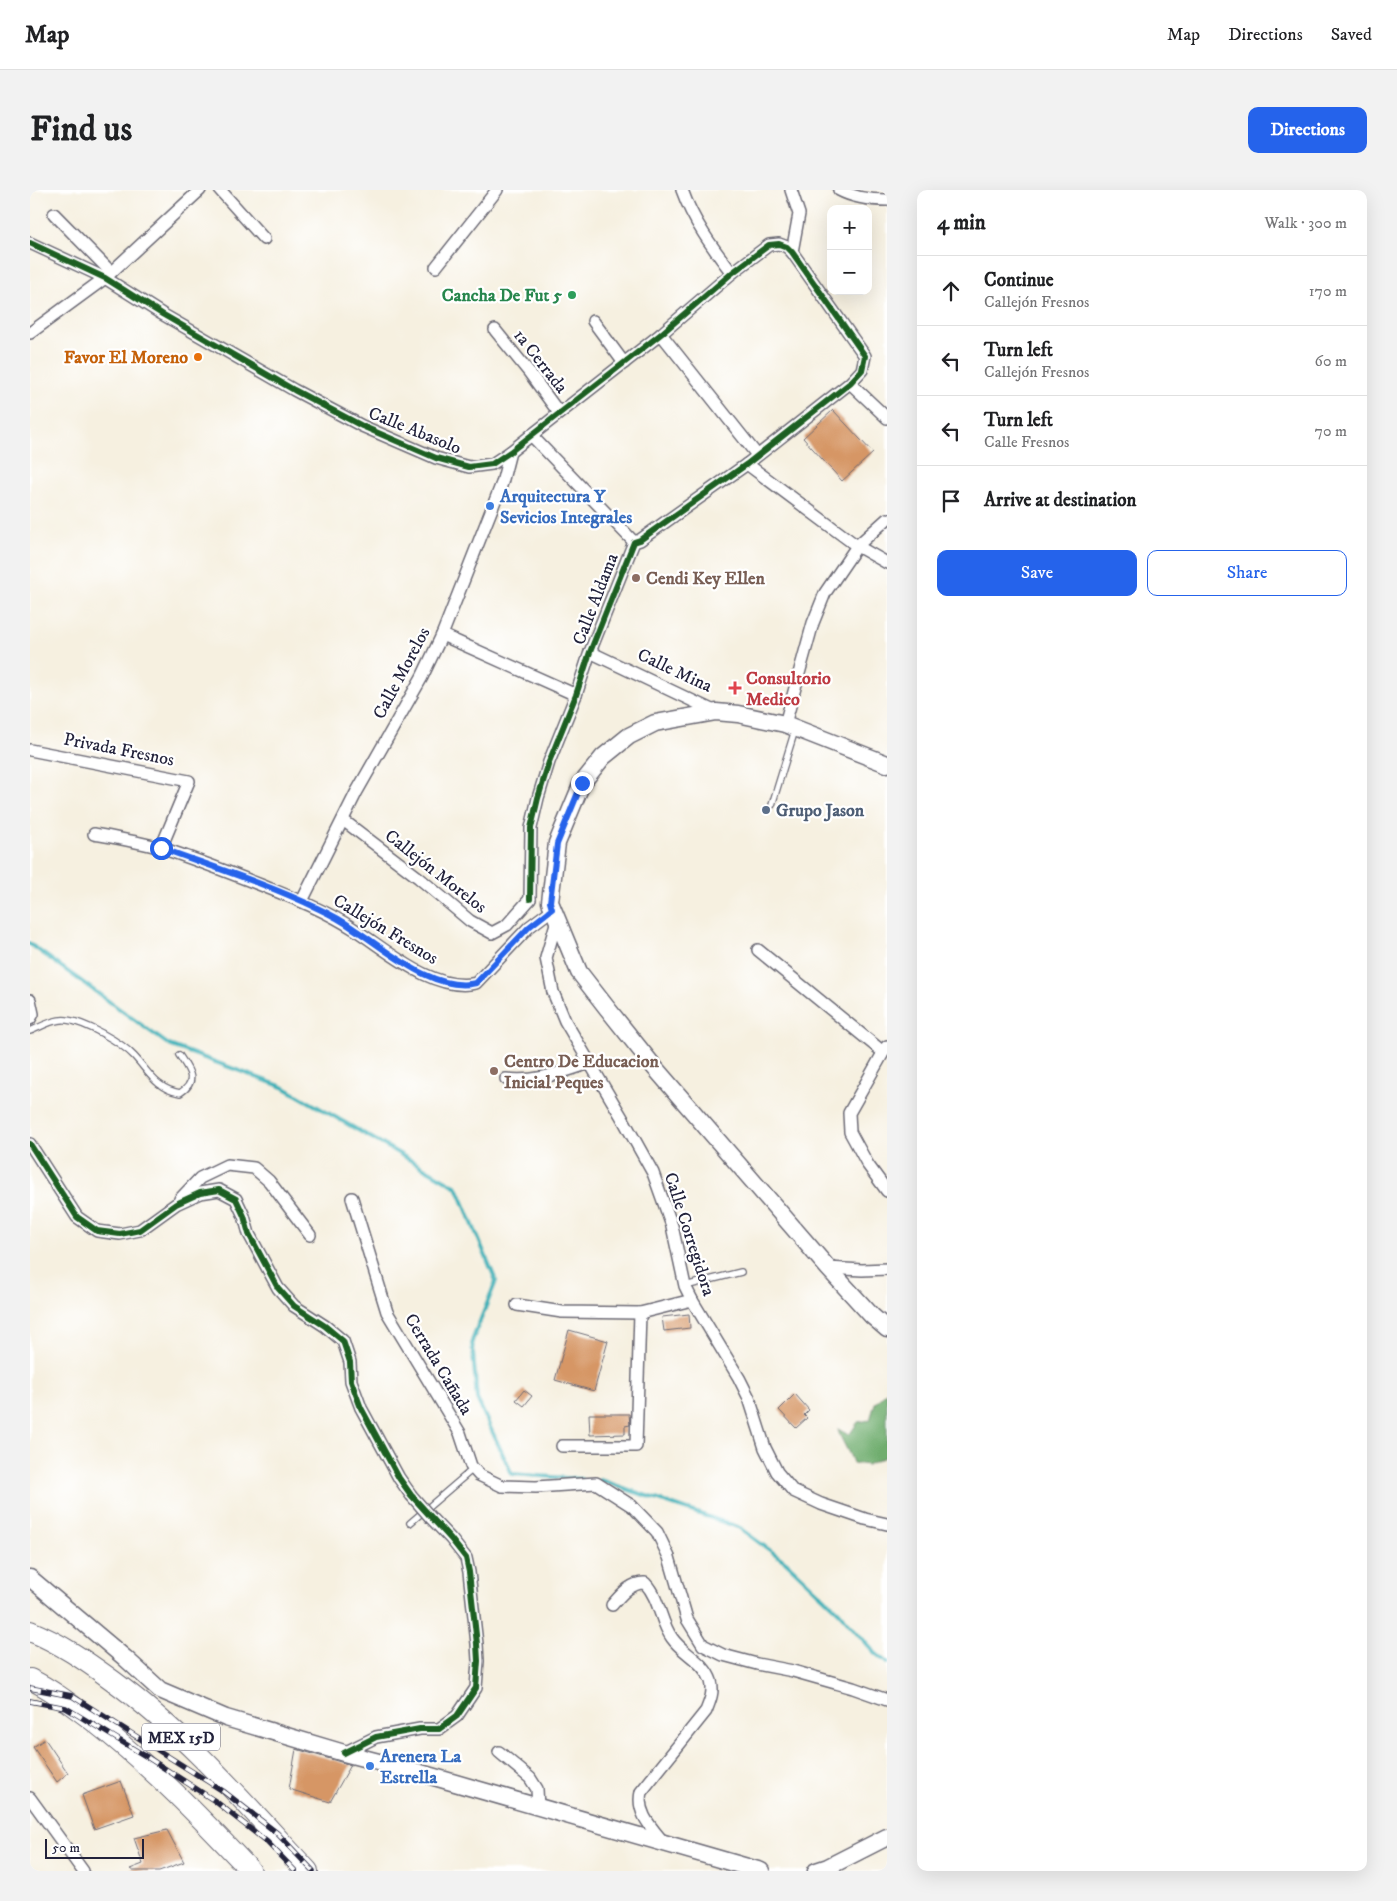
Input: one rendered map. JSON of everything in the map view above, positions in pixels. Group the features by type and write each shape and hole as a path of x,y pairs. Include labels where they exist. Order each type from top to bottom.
{"highway":[{"name":"MEX 15D","path":"30,1631 48,1638 89,1663 130,1693 170,1727 227,1783 308,1871"},
{"name":"MEX 15D","path":"30,1679 66,1701 143,1761 251,1871"}],"street":[{"path":"30,333 108,275 200,190"},
{"path":"220,190 264,239"},
{"path":"436,267 497,190"},
{"path":"682,190 688,206 707,239 732,273"},
{"path":"790,250 798,214 791,190"},
{"path":"840,190 849,196 887,200"},
{"path":"54,214 108,275"},
{"name":"Calle Abasolo","path":"30,243 108,275 162,314 294,390 362,426 428,454 469,467 492,464 510,452 661,334 732,273 769,245 780,244 790,250"},
{"name":"Calle Aldama","path":"530,899 530,828 548,762 576,695 590,652 634,542 640,540 747,464 850,383 862,370 865,356 790,250"},
{"path":"593,321 624,363"},
{"name":"1a Cerrada","path":"494,330 560,413"},
{"path":"661,334 757,455"},
{"path":"850,383 887,418"},
{"path":"531,435 634,542"},
{"name":"Calle Morelos","path":"302,901 342,820 422,676 442,635 502,483 510,452"},
{"path":"747,464 857,546 887,563"},
{"path":"790,726 812,623 825,593 857,546 887,519"},
{"path":"442,635 576,695"},
{"name":"Calle Mina","path":"590,652 716,712 738,714 790,726 887,764"},
{"path":"716,712 656,723 629,736 603,756 582,783 557,844 553,910 580,972 607,1008 655,1068 828,1268 872,1316 887,1329"},
{"name":"Privada Fresnos","path":"30,750 189,781 161,848"},
{"name":"Callejón Morelos","path":"342,820 419,878 470,921 492,933 507,925 530,899"},
{"name":"Callejón Fresnos","path":"94,834 161,848 302,901 353,928 394,957 428,976 465,986 476,983 529,927 553,910"},
{"path":"530,899 553,910"},
{"name":"Calle Corregidora","path":"553,910 546,958 553,992 565,1021 652,1173 672,1226 685,1286 739,1378 754,1411 765,1448 777,1472 793,1491 820,1504 865,1519 887,1524"},
{"path":"758,950 885,1049 849,1113 850,1132 887,1192"},
{"path":"30,1000 33,1014 30,1019"},
{"path":"506,1079 538,1080 590,1063"},
{"path":"30,1144 77,1217 97,1231 120,1234 140,1230 176,1204 200,1193 220,1190 236,1199 244,1216 249,1234 278,1288 294,1306 325,1326 343,1341 350,1362 350,1381 361,1408 399,1478 411,1495 466,1558 477,1644 476,1688 457,1716 439,1729 420,1729 376,1737 344,1754"},
{"path":"176,1204 200,1178 227,1165 254,1168 269,1181 310,1235"},
{"name":"Cerrada Cañada","path":"352,1198 387,1312 460,1433 473,1469"},
{"path":"828,1268 887,1269"},
{"path":"517,1305 562,1312 640,1313 692,1300"},
{"path":"562,1446 636,1446 640,1313"},
{"path":"473,1469 479,1475 502,1486 536,1487 596,1483 632,1506 657,1532 669,1557 687,1619 703,1645 723,1655 793,1671 887,1700"},
{"path":"30,1578 126,1658 160,1690 226,1718 344,1754 417,1772 761,1871"},
{"path":"612,1605 628,1588 638,1582 645,1583 652,1591 669,1634 678,1646 706,1670 711,1682 712,1696 706,1711 641,1792 639,1800 644,1818 664,1843"},
{"path":"499,1752 530,1778 537,1788 538,1808"},
{"path":"30,1798 83,1871"},
{"path":"816,1871 828,1867 887,1836"}],"lane":[{"path":"772,805 790,726"},
{"path":"30,1031 51,1022 65,1019 93,1029 133,1054 158,1083 168,1091 180,1093 188,1088 191,1081 188,1069 179,1055"},
{"path":"685,1286 741,1272"},
{"path":"410,1523 473,1469"}],"green space":[{"path":"887,1391 887,1456 867,1465 853,1463 838,1429 849,1435 858,1422 870,1420 875,1403"}],"building":[{"path":"833,410 873,453 842,481 803,438"},
{"path":"689,1314 690,1328 664,1331 662,1317"},
{"path":"569,1330 608,1341 594,1391 555,1380"},
{"path":"524,1390 532,1396 524,1406 516,1400"},
{"path":"795,1394 809,1410 804,1415 807,1418 796,1428 779,1410"},
{"path":"589,1414 629,1414 630,1425 625,1426 625,1434 590,1435"},
{"path":"45,1739 68,1773 57,1782 33,1747"},
{"path":"296,1749 351,1765 330,1802 289,1789"},
{"path":"121,1781 134,1815 94,1829 82,1795"},
{"path":"167,1830 184,1862 159,1871 133,1871 130,1869 143,1864 134,1838"}],"waterway":[{"path":"30,944 169,1045 283,1087 457,1187 496,1281 472,1341 477,1399 512,1474 581,1479"},
{"path":"600,1480 738,1527 786,1562 839,1612 874,1652 887,1663"}],"railway":[{"path":"30,1688 72,1696 223,1791 277,1833 313,1871"},
{"path":"30,1701 66,1708 147,1757 215,1801 267,1842 295,1871"}],"cycle path":[{"path":"30,243 105,278 162,314 294,390 362,426 436,458 469,467 492,464 510,452 661,334 732,273 769,245 779,244 787,247 792,252 865,356 862,370 850,383 747,464 640,540 634,542 590,652 576,695 549,762 538,798 531,828 530,899"},
{"path":"30,1144 77,1217 97,1231 120,1234 140,1230 176,1204 200,1193 219,1190 236,1199 244,1216 249,1234 278,1288 294,1306 325,1326 343,1341 350,1362 351,1381 361,1408 399,1478 411,1495 466,1558 477,1644 476,1688 457,1716 439,1729 420,1729 376,1737 344,1753"}],"place":[{"name":"Cancha De Fut 5","path":"572,295"},
{"name":"Favor El Moreno","path":"198,357"},
{"name":"Arquitectura Y Sevicios Integrales","path":"490,506"},
{"name":"Cendi Key Ellen","path":"636,578"},
{"name":"Consultorio Medico","path":"735,688"},
{"name":"Grupo Jason","path":"766,810"},
{"name":"Centro De Educacion Inicial Peques","path":"494,1071"},
{"name":"Arenera La Estrella","path":"370,1766"}],"route":[{"path":"161,848 302,901 353,928 394,957 428,976 465,986 476,983 529,927 552,909 550,902 557,844 582,783"}]}
